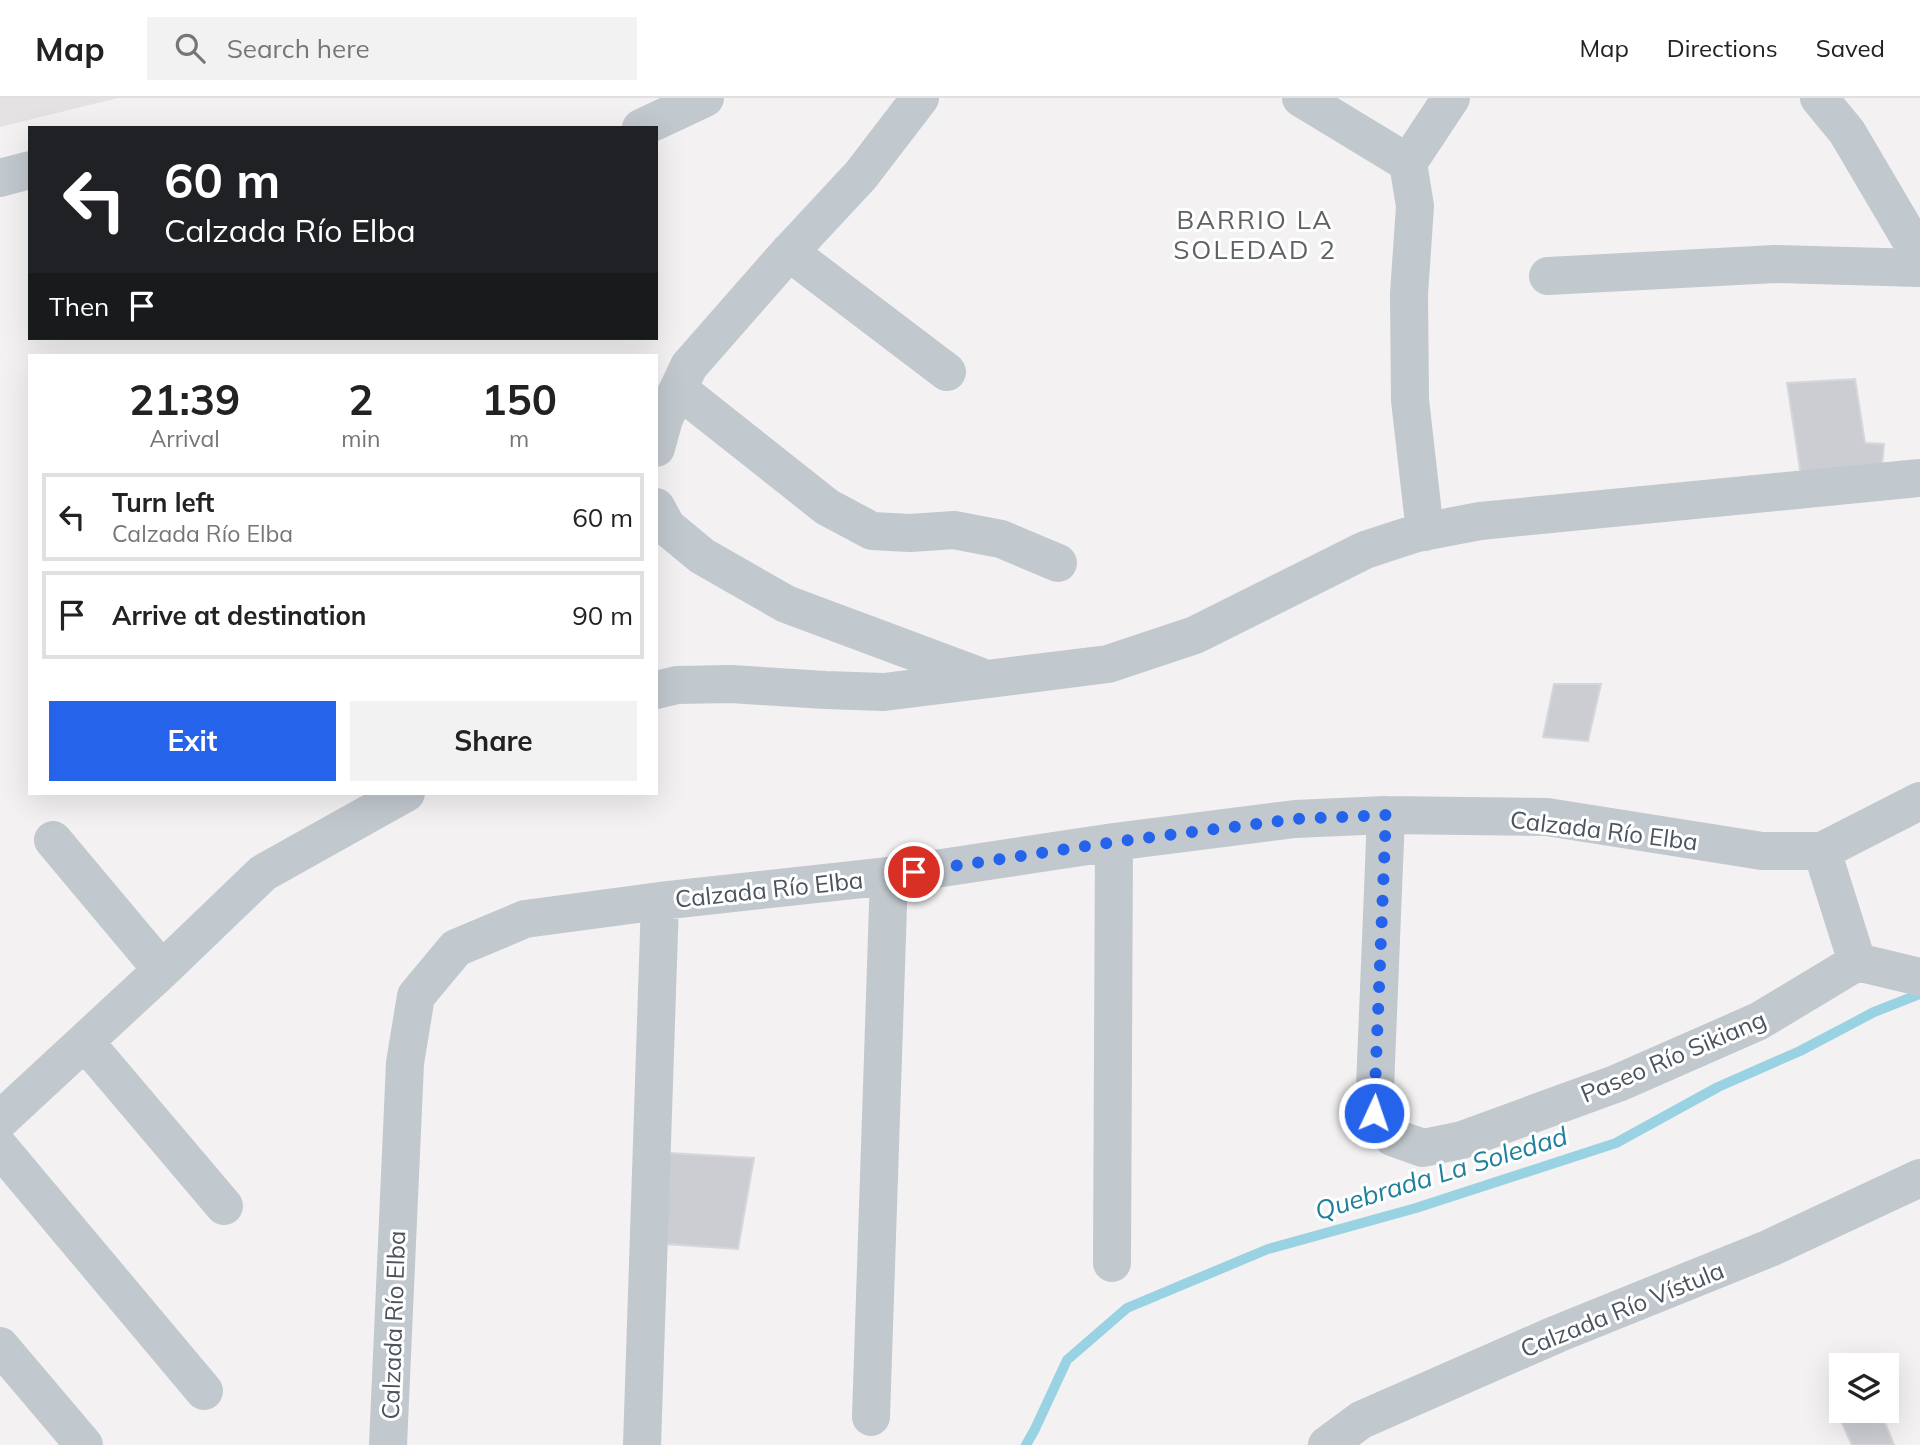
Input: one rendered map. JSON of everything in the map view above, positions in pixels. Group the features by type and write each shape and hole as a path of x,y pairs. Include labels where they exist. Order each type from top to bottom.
{"street":[{"path":"645,126 705,98"},
{"path":"658,441 664,419 689,366 860,175 920,98"},
{"path":"1301,98 1408,163"},
{"path":"1425,532 1410,400 1409,294 1415,206 1408,163 1451,98"},
{"path":"1819,98 1847,132 1920,256"},
{"path":"0,178 28,171"},
{"path":"789,252 947,372"},
{"path":"1548,276 1776,264 1920,268"},
{"path":"678,388 827,507 872,531 910,533 954,530 1001,539 1058,563"},
{"path":"658,690 677,685 731,684 884,692 1108,664 1195,635 1365,550 1425,532 1480,521 1920,478"},
{"path":"658,510 667,527 702,556 786,604 985,678"},
{"path":"204,1391 0,1126 263,873 402,795"},
{"name":"Calzada Río Elba","path":"388,1445 405,1063 416,996 456,948 525,919 889,876 1114,842 1295,819 1386,815 1547,817 1762,851 1822,851 1920,801"},
{"name":"Paseo Río Sikiang","path":"1386,815 1374,1113 1392,1137 1423,1148 1462,1140 1618,1083 1759,1021 1857,962"},
{"path":"53,840 162,970"},
{"path":"1112,1263 1114,842"},
{"path":"1822,851 1857,962 1919,976"},
{"path":"871,1417 889,876"},
{"path":"642,1445 660,901"},
{"path":"85,1042 224,1206"},
{"name":"Calzada Río Vístula","path":"1327,1445 1361,1420 1569,1329 1770,1248 1920,1178"},
{"path":"0,1346 84,1445"}],"shaded area":[{"path":"0,98 118,98 0,127"}],"building":[{"path":"1855,379 1865,443 1884,444 1880,488 1803,489 1787,383"},
{"path":"1554,684 1601,684 1588,741 1543,737"},
{"path":"669,1153 754,1158 738,1249 665,1244"},
{"path":"1842,1423 1885,1423 1894,1445 1852,1445"}],"waterway":[{"name":"Quebrada La Soledad","path":"1026,1445 1067,1360 1127,1308 1268,1249 1416,1208 1616,1143 1718,1087 1800,1051 1874,1012 1920,994"}],"district":[{"name":"BARRIO LA SOLEDAD 2","path":"1255,234"}],"route":[{"path":"914,872 1114,842 1295,819 1386,815 1374,1113"}]}
